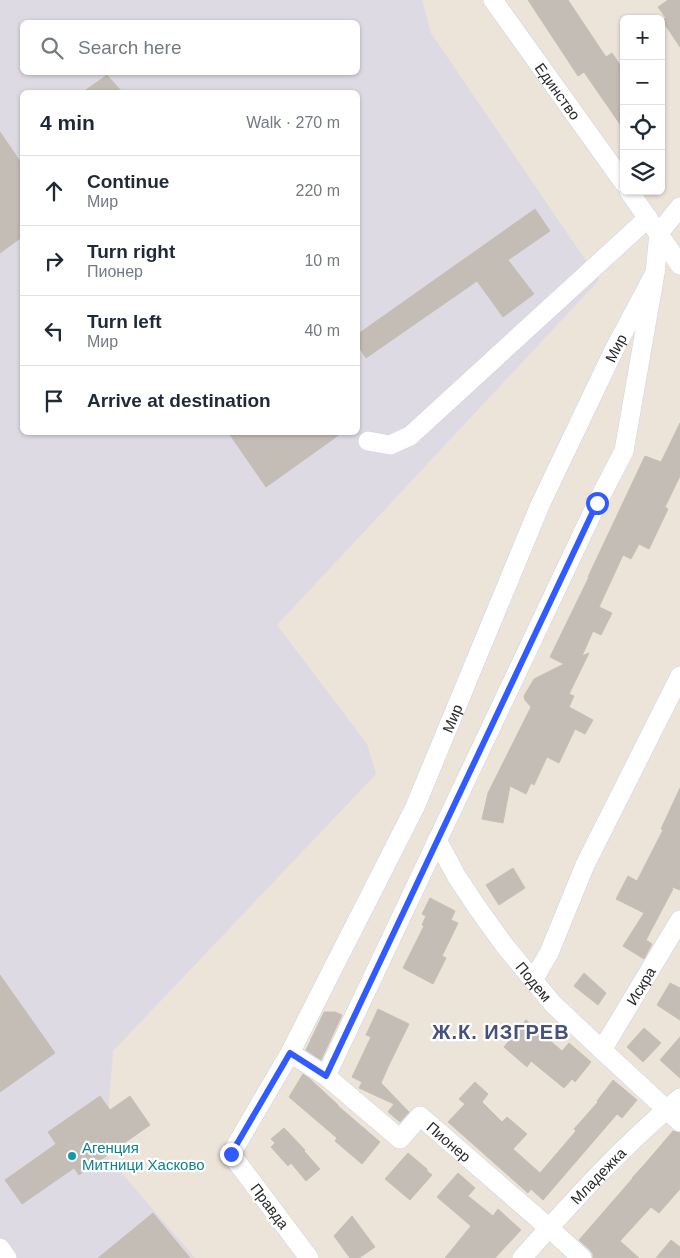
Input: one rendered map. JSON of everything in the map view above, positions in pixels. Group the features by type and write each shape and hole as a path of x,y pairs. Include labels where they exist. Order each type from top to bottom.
{"street":[{"name":"Единство","path":"493,0 620,177"},
{"path":"632,195 680,265"},
{"path":"659,234 680,207"},
{"path":"368,441 390,445 410,436 648,218"},
{"name":"Мир","path":"326,1076 597,503 624,451 655,273 659,234"},
{"name":"Мир","path":"231,1154 290,1053 415,807 540,506 613,352 655,273"},
{"path":"533,980 549,953 585,865 680,676"},
{"name":"Подем","path":"437,840 457,877 479,910 505,946 553,1004 602,1050 673,1104 680,1122"},
{"name":"Искра","path":"602,1050 680,920"},
{"name":"Пионер","path":"290,1053 326,1076 400,1139 420,1116 582,1258"},
{"name":"Младежка","path":"522,1258 603,1169 634,1138 673,1104"},
{"name":"Правда","path":"231,1154 309,1258"},
{"path":"0,1248 7,1258"}],"shaded area":[{"path":"0,0 422,0 431,33 599,280 277,625 367,744 376,774 113,1051 105,1154 195,1258 0,1258"}],"building":[{"path":"528,0 568,0 606,57 612,53 620,65 620,124 584,72 578,76"},
{"path":"668,0 680,0 680,47 665,24 665,15 658,7"},
{"path":"107,75 120,90 86,90"},
{"path":"0,132 20,161 20,238 0,253"},
{"path":"535,209 550,231 508,260 534,294 503,317 477,281 366,358 360,349 360,333"},
{"path":"680,423 680,476 665,507 668,509 649,549 639,544 631,559 623,555 599,607 612,613 601,635 593,631 582,656 589,653 569,694 574,696 569,707 593,720 585,734 575,729 559,763 547,757 534,785 531,783 526,794 510,786 503,823 482,819 488,793 531,707 524,696 534,679 564,664 550,657 645,456 661,462"},
{"path":"230,435 339,435 266,487"},
{"path":"680,788 680,890 672,887 673,889 646,940 652,944 644,959 623,946 644,913 616,899 628,876 637,881 663,830 661,829"},
{"path":"513,868 525,888 499,905 486,885"},
{"path":"430,898 455,911 451,920 458,923 442,956 446,958 433,984 403,968 424,926 422,925 426,916 422,914"},
{"path":"584,973 606,993 598,1005 574,986"},
{"path":"0,975 55,1053 0,1092"},
{"path":"670,983 680,988 680,1020 657,1005"},
{"path":"378,1009 409,1024 381,1083 409,1112 400,1122 388,1112 394,1104 359,1088 362,1082 352,1077 371,1037 366,1035"},
{"path":"324,1012 335,1012 342,1015 321,1060 306,1050"},
{"path":"526,1020 562,1051 569,1043 591,1062 575,1082 572,1079 564,1088 531,1061 527,1067 504,1047"},
{"path":"644,1028 661,1043 643,1062 627,1047"},
{"path":"680,1037 680,1078 660,1060"},
{"path":"303,1074 380,1142 362,1164 335,1141 337,1138 289,1097"},
{"path":"613,1080 637,1100 622,1118 617,1114 543,1200 531,1189 528,1193 448,1122 465,1104 459,1099 475,1082 488,1094 482,1102 502,1122 507,1117 527,1134 513,1149 540,1173 576,1131 574,1129 598,1102"},
{"name":"Агенция Митници Хасково","path":"100,1096 110,1110 130,1096 150,1125 79,1175 74,1168 22,1204 5,1180 56,1144 48,1132"},
{"path":"284,1128 320,1169 306,1181 291,1163 288,1166 271,1147 275,1143 271,1139"},
{"path":"673,1131 680,1133 680,1189 659,1213 651,1207 620,1241 639,1258 593,1258 590,1250 579,1240"},
{"path":"408,1153 432,1175 410,1200 385,1179"},
{"path":"458,1173 475,1188 468,1196 493,1216 498,1209 521,1230 495,1258 445,1258 471,1226 437,1197"},
{"path":"153,1213 190,1258 98,1258"},
{"path":"352,1216 375,1247 359,1258 350,1258 334,1236"},
{"path":"671,1240 680,1247 680,1258 656,1258"}],"place":[{"name":"Агенция Митници Хасково","path":"72,1156"}],"district":[{"name":"Ж.К. ИЗГРЕВ","path":"501,1032"}],"route":[{"path":"231,1154 290,1053 326,1076 597,503"}]}
